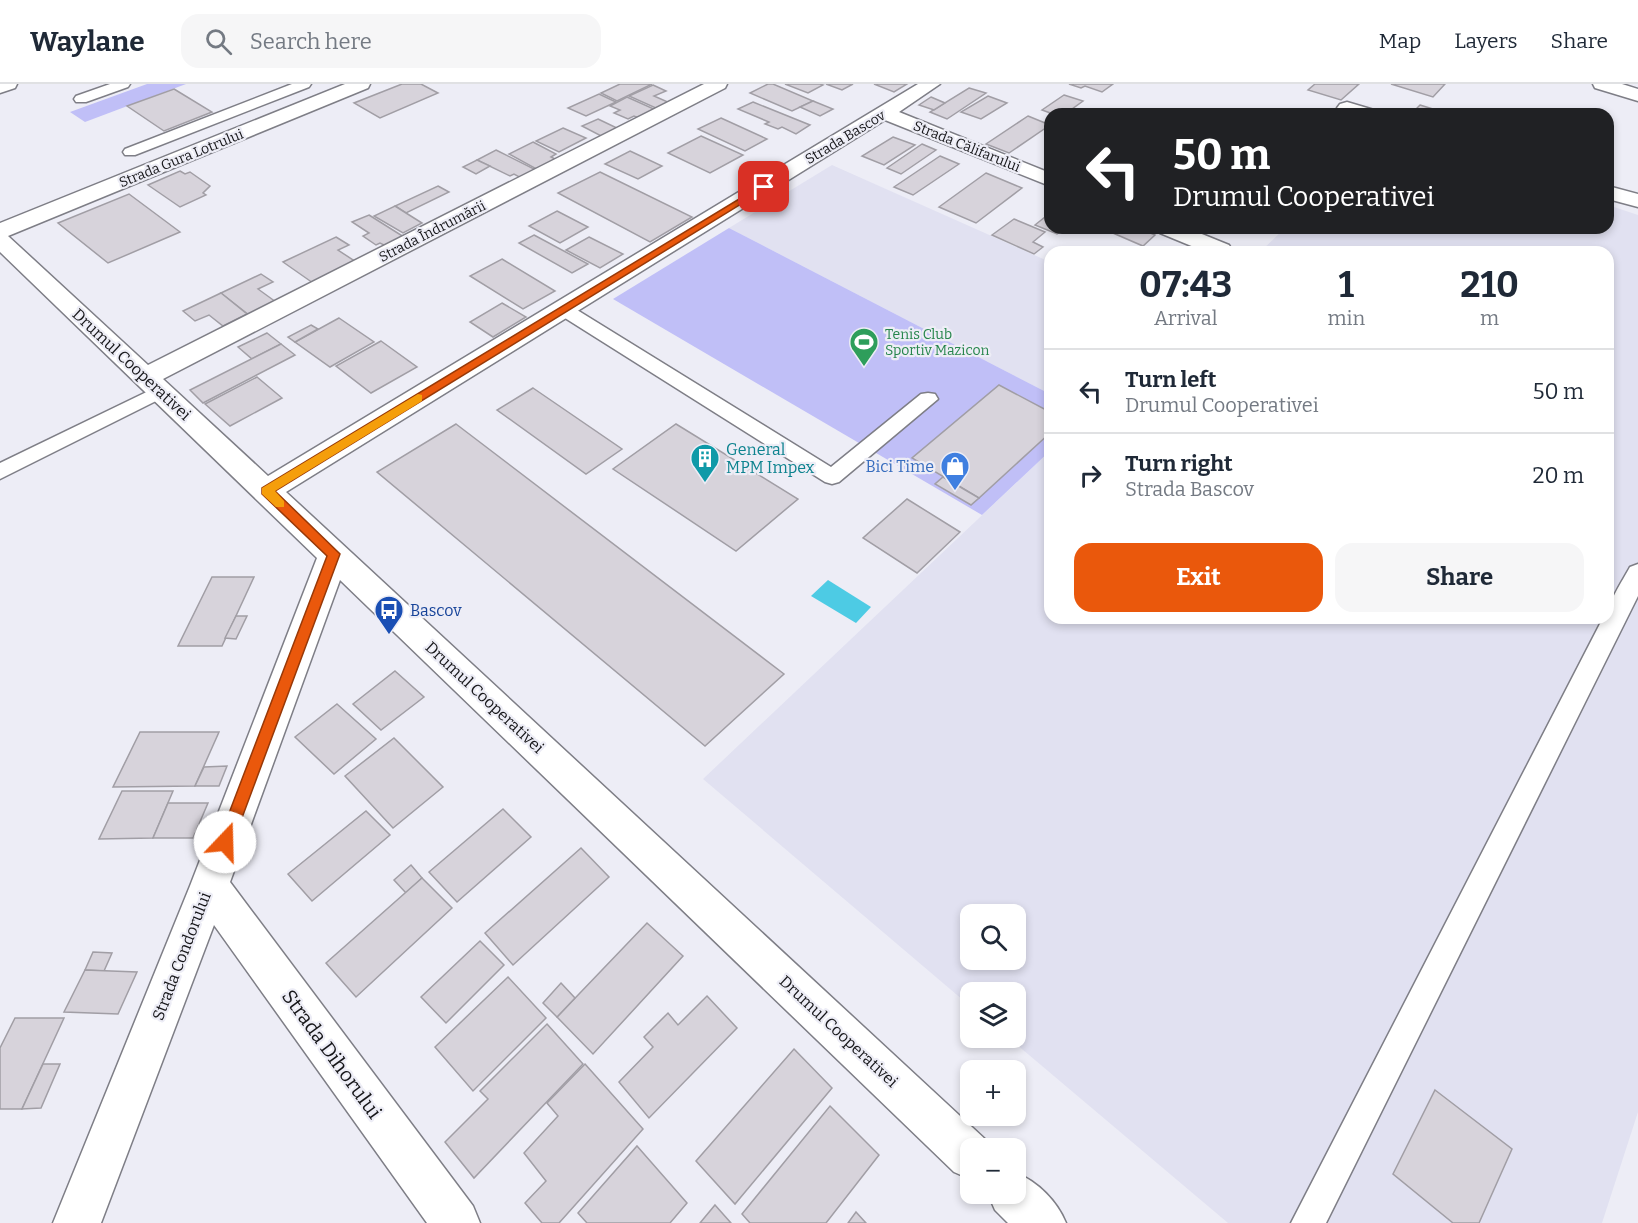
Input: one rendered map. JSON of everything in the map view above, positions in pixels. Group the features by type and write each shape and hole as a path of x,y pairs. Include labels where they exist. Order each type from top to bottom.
{"street":[{"path":"0,87 8,84"},
{"name":"Strada Gura Lotrului","path":"0,231 361,84"},
{"name":"Strada Îndrumării","path":"153,384 718,84"},
{"name":"Strada Bascov","path":"266,491 932,84"},
{"path":"1602,84 1638,95"},
{"name":"Strada Călifarului","path":"885,113 1044,178"},
{"path":"1614,194 1638,201"},
{"path":"1182,234 1211,246"},
{"name":"Drumul Cooperativei","path":"0,240 960,1147"},
{"name":"Strada Condorului","path":"77,1223 209,886 334,554"},
{"name":"Strada Dihorului","path":"209,886 456,1223"},
{"path":"1022,1204 1042,1223"}],"lane":[{"path":"130,152 304,84"},
{"path":"81,99 111,86"},
{"path":"563,309 832,477 927,399"},
{"path":"0,472 153,384"},
{"path":"1614,620 1638,573"},
{"path":"1308,1223 1612,624"}],"shaded area":[{"path":"147,84 186,84 85,122 70,112"},
{"path":"832,165 1044,259 1044,391 729,228"},
{"path":"1614,207 1638,215 1638,1112 1602,1223 1228,1223 1021,1048 1026,1048 1026,982 960,982 960,997 703,779 1044,457 1044,624 1614,624 1614,246 1266,246 1279,234 1614,234"},
{"name":"Tenis Club Sportiv Mazicon","path":"729,228 1044,391 1044,457 982,515 613,299"},
{"path":"828,580 871,607 856,623 811,596"}],"building":[{"path":"402,84 421,84 438,93 380,118 354,103"},
{"path":"620,84 652,84 617,101 601,93"},
{"path":"768,84 813,101 792,111 750,93"},
{"path":"785,84 820,84 823,85 808,93"},
{"path":"826,84 853,84 842,90"},
{"path":"874,84 907,84 894,92"},
{"path":"1069,84 1113,84 1102,92 1085,86 1081,88"},
{"path":"1315,84 1359,84 1341,100 1308,90"},
{"path":"1391,84 1445,84 1433,97"},
{"path":"653,85 666,91 654,96 670,103 658,109 629,96"},
{"path":"969,88 986,93 947,119 930,112"},
{"path":"174,89 212,112 164,131 127,106"},
{"path":"599,94 616,102 586,116 568,108"},
{"path":"1064,95 1083,101 1073,108 1045,108"},
{"path":"988,96 1007,103 981,119 961,112"},
{"path":"627,97 656,110 639,118 634,116 628,119 614,113 620,110 610,106"},
{"path":"931,97 945,103 934,110 919,105"},
{"path":"813,101 833,109 820,116 800,107"},
{"path":"753,102 810,125 796,134 782,127 778,129 765,124 769,122 738,109"},
{"path":"1028,116 1044,123 1044,129 1009,153 986,144"},
{"path":"721,118 767,139 745,151 698,129"},
{"path":"598,119 619,129 603,137 582,126"},
{"path":"563,128 586,138 559,152 536,141"},
{"path":"701,136 743,155 710,173 668,153"},
{"path":"893,137 915,145 884,165 862,156"},
{"path":"533,142 556,154 551,157 559,161 540,171 509,154"},
{"path":"922,144 936,150 901,174 887,168"},
{"path":"496,150 538,171 523,179 514,174 510,176 477,160"},
{"path":"630,151 662,166 638,179 605,164"},
{"path":"940,156 959,164 913,195 894,187"},
{"path":"477,160 490,166 476,174 463,167"},
{"path":"180,171 185,174 190,172 210,186 203,193 206,195 180,207 148,185"},
{"path":"600,172 692,217 650,242 558,193"},
{"path":"986,173 1022,188 976,223 939,207"},
{"path":"438,186 449,192 406,213 395,206"},
{"path":"129,194 180,232 108,263 58,223"},
{"path":"395,206 422,223 403,233 374,216"},
{"path":"557,211 588,227 560,243 529,226"},
{"path":"369,215 404,237 386,246 380,243 376,245 363,236 369,233 352,222"},
{"path":"1044,218 1044,229 1035,225"},
{"path":"1014,219 1044,232 1033,242 1043,247 1034,254 992,235"},
{"path":"1115,234 1155,235 1143,246"},
{"path":"534,235 588,264 572,273 519,243"},
{"path":"336,237 349,245 338,250 356,262 313,283 283,262"},
{"path":"589,237 623,254 600,268 566,250"},
{"path":"502,259 555,291 523,309 470,276"},
{"path":"261,274 273,282 258,289 276,302 249,315 221,293"},
{"path":"221,293 247,314 223,326 209,315 195,321 183,311"},
{"path":"502,303 526,317 493,337 470,322"},
{"path":"339,318 374,342 330,367 295,342"},
{"path":"311,325 318,329 295,342 288,337"},
{"path":"267,333 281,344 252,359 238,347"},
{"path":"381,341 417,367 371,393 336,366"},
{"path":"281,344 295,355 203,403 190,390"},
{"path":"257,377 282,398 230,426 205,404"},
{"path":"999,385 1044,409 1044,438 979,498 912,458"},
{"path":"533,388 622,449 586,474 497,410"},
{"path":"456,424 784,674 705,746 377,472"},
{"name":"General MPM Impex","path":"676,424 798,499 736,551 613,469"},
{"path":"943,477 979,498 971,505 935,484"},
{"path":"907,499 960,532 917,573 863,538"},
{"path":"212,577 254,577 222,646 178,646"},
{"path":"236,616 247,616 236,639 225,638"},
{"path":"395,671 424,697 381,730 353,704"},
{"path":"337,704 376,739 334,774 295,737"},
{"path":"140,732 219,732 195,786 113,787"},
{"path":"394,738 443,787 393,828 345,776"},
{"path":"227,766 219,786 195,786 204,767"},
{"path":"122,791 173,791 153,838 99,839"},
{"path":"168,803 208,803 193,838 153,838"},
{"path":"503,809 531,837 457,902 429,872"},
{"path":"366,811 390,835 312,901 288,874"},
{"path":"581,848 609,877 513,965 485,933"},
{"path":"411,865 422,878 406,893 394,880"},
{"path":"422,878 452,908 356,997 326,963"},
{"path":"647,923 683,956 593,1054 557,1017"},
{"path":"480,941 504,965 446,1023 421,997"},
{"path":"93,952 112,953 104,971 85,970"},
{"path":"85,970 137,972 118,1014 64,1012"},
{"path":"508,977 546,1018 473,1091 435,1047"},
{"path":"561,983 575,998 557,1017 543,1003"},
{"path":"707,996 737,1028 649,1118 619,1082 653,1047 644,1037 668,1013 678,1025"},
{"path":"15,1018 64,1018 22,1109 0,1109 0,1048"},
{"path":"547,1024 583,1064 474,1178 445,1142 488,1099 480,1091"},
{"path":"794,1049 832,1088 735,1204 696,1161"},
{"path":"43,1064 60,1064 41,1108 22,1109"},
{"path":"585,1064 643,1129 559,1223 542,1223 525,1203 546,1181 524,1153 558,1116 547,1103"},
{"path":"1435,1090 1512,1149 1479,1223 1453,1223 1393,1174"},
{"path":"830,1106 879,1155 826,1223 750,1223 742,1214"},
{"path":"637,1146 687,1203 670,1223 587,1223 578,1213"},
{"path":"715,1205 731,1223 700,1223"},
{"path":"856,1212 866,1223 848,1223"}],"slow traffic":[{"path":"280,504 266,491 418,398"}],"place":[{"name":"Tenis Club Sportiv Mazicon","path":"864,368"},
{"name":"General MPM Impex","path":"705,484"},
{"name":"Bici Time","path":"955,492"},
{"name":"Bascov","path":"389,636"}],"route":[{"path":"225,842 334,554 266,491 764,187"}]}
